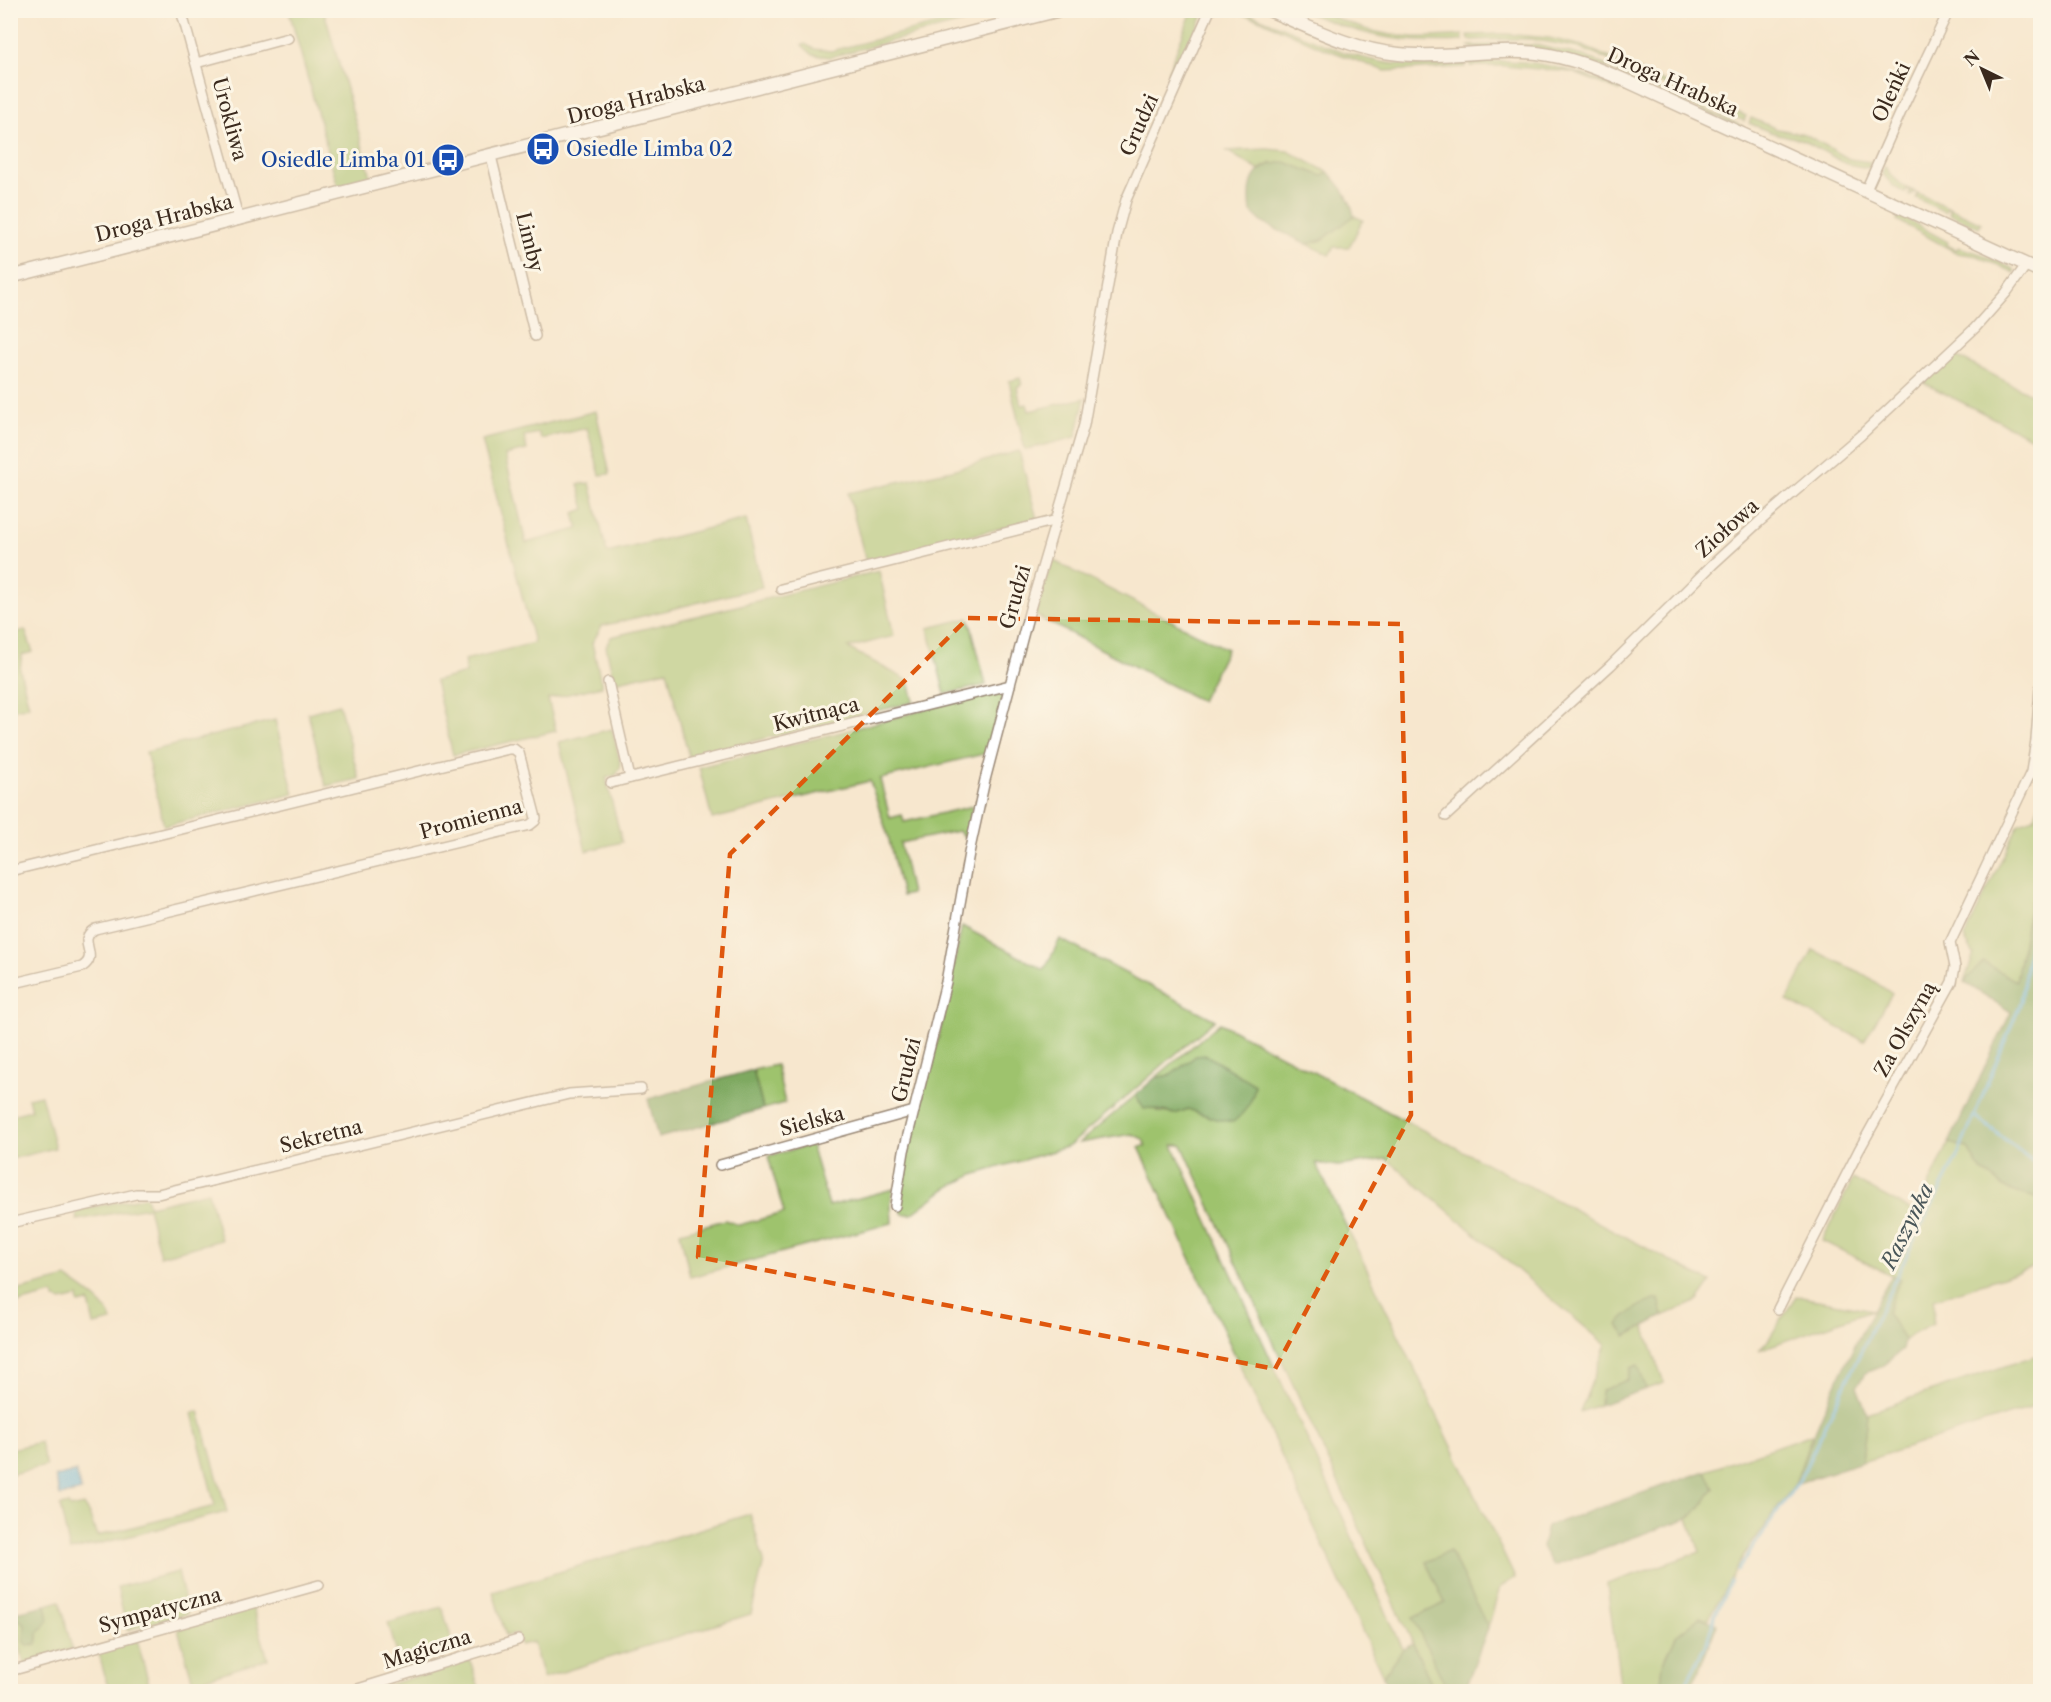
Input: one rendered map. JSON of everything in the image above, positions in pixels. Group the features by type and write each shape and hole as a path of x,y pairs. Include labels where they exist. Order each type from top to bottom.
{"street":[{"name":"Urokliwa","path":"181,10 238,220"},
{"name":"Droga Hrabska","path":"10,277 1060,10"},
{"name":"Grudzi","path":"895,1206 914,1111 946,982 967,863 985,780 1030,609 1084,425 1117,233 1126,200 1210,10"},
{"name":"Droga Hrabska","path":"1269,10 1352,45 1379,51 1419,56 1520,52 1571,59 1629,82 2040,271"},
{"name":"Oleńki","path":"1866,190 1949,10"},
{"name":"Urokliwa","path":"195,63 288,38"},
{"name":"Limby","path":"491,156 535,336"},
{"name":"Ziołowa","path":"1446,816 1611,665 1712,565 1861,435 1975,328 2006,293 2027,264"},
{"path":"781,589 1057,520"},
{"path":"608,682 630,778"},
{"name":"Kwitnąca","path":"610,783 1010,685"},
{"name":"Za Olszyną","path":"1778,1309 1859,1150 1952,982 1955,967 1950,943 2031,772 2040,688"},
{"name":"Promienna","path":"10,871 509,748 519,753 536,818 536,821 530,825 95,929 87,939 90,955 87,964 10,984"},
{"name":"Sekretna","path":"10,1223 136,1194 158,1194 568,1094 641,1089"},
{"name":"Sielska","path":"720,1165 914,1111"},
{"name":"Sympatyczna","path":"10,1671 319,1585"},
{"name":"Magiczna","path":"348,1692 518,1640"}],"highlighted area":[{"path":"968,618 1401,624 1411,1115 1275,1369 698,1257 730,854"}],"green space":[{"path":"289,11 324,11 372,180 338,187"},
{"path":"1192,11 1205,11 1177,70 1168,72"},
{"path":"1232,11 1245,12 1262,18 1363,58 1402,65 1465,63 1465,67 1385,71 1320,47 1261,20"},
{"path":"1303,11 1334,17 1389,35 1426,37 1463,35 1463,41 1419,41 1381,36 1344,27"},
{"path":"968,16 969,21 830,57 813,55 802,45 831,51"},
{"path":"1506,34 1549,38 1582,46 1746,116 1744,121 1579,48 1530,39 1469,40 1468,35"},
{"path":"1535,45 1584,56 1742,126 1739,127 1607,68 1469,46"},
{"path":"1506,61 1565,69 1621,89 1620,91 1572,72 1503,66 1470,66 1470,63"},
{"path":"1751,118 1777,129 1805,134 1849,159 1871,162 1868,168 1846,164 1803,140 1770,132 1749,123"},
{"path":"1267,149 1288,151 1329,173 1322,176 1271,163 1258,170 1227,151"},
{"path":"1285,162 1322,176 1329,173 1345,193 1354,216 1322,240 1307,244 1263,223 1251,212 1251,184 1254,177 1265,167"},
{"path":"1885,166 1903,186 1981,223 1979,227 1949,214 1951,210 1947,208 1945,212 1916,198 1918,194 1914,192 1911,196 1909,195 1911,191 1907,189 1905,193 1894,187 1882,173"},
{"path":"1899,215 1948,242 1947,245 1957,250 1958,247 1982,254 2014,269 2015,273 1978,256 1957,253 1897,220"},
{"path":"1354,216 1363,220 1349,247 1334,247 1329,255 1307,244 1322,240"},
{"path":"1952,354 2040,399 2040,442 1924,383"},
{"path":"1020,378 1022,385 1017,387 1021,405 1027,404 1029,411 1085,398 1076,437 1025,450 1009,381"},
{"path":"596,411 610,474 600,475 587,428 541,439 539,433 524,436 527,450 505,455 526,543 578,529 574,513 585,509 578,484 590,483 607,553 746,519 762,587 602,626 592,643 602,686 548,699 556,731 453,755 435,681 466,673 464,660 534,643 482,440"},
{"path":"1019,451 1037,519 866,562 848,493 952,470"},
{"path":"1052,560 1227,649 1201,701 1035,615"},
{"path":"879,571 894,636 848,648 909,681 914,702 689,757 667,670 614,682 606,646 611,637"},
{"path":"969,618 986,685 945,694 928,628"},
{"path":"25,630 33,652 22,655 20,670 29,706 11,710 11,634"},
{"path":"998,691 1003,697 988,753 880,779 890,818 902,815 904,822 973,806 965,837 958,831 900,843 911,894 902,896 888,836 870,781 712,819 699,767"},
{"path":"339,704 359,779 326,786 308,713"},
{"path":"275,720 294,794 164,826 146,752"},
{"path":"612,729 621,766 616,775 606,778 622,842 586,851 559,742"},
{"path":"2040,802 2040,902 2030,902 2016,982 1983,963 1964,982 1974,954 1964,938 2019,823 2034,818"},
{"path":"2031,901 2040,902 2040,1199 2008,1190 1977,1166 1968,1148 1949,1143 2011,1012 1964,982 1983,962 2016,981"},
{"path":"962,926 1044,970 1060,939 1215,1020 1069,1146 973,1175 945,1189 912,1214 903,1214 898,1204 909,1142 939,1036"},
{"path":"1813,950 1865,975 1892,994 1864,1041 1787,1001"},
{"path":"1220,1023 1711,1282 1698,1301 1663,1316 1659,1300 1626,1336 1644,1326 1664,1383 1646,1389 1638,1365 1631,1368 1627,1380 1601,1391 1600,1405 1580,1412 1606,1345 1387,1159 1338,1166 1316,1163 1515,1578 1500,1587 1488,1628 1450,1551 1426,1562 1445,1603 1413,1618 1448,1691 1435,1691 1182,1145 1173,1145 1403,1649 1383,1676 1139,1147 1146,1146 1143,1139 1132,1134 1079,1143 1136,1095 1138,1102 1160,1112 1175,1114 1188,1109 1216,1119 1196,1056 1171,1075 1155,1078"},
{"path":"1206,1055 1255,1085 1251,1101 1238,1118 1233,1122 1216,1119 1188,1109 1175,1114 1150,1108 1144,1109 1136,1095 1155,1078 1171,1075 1196,1056"},
{"path":"776,1065 785,1103 763,1109 753,1070"},
{"path":"753,1070 763,1109 658,1138 648,1099"},
{"path":"41,1095 55,1148 11,1159 11,1115 31,1110 28,1098"},
{"path":"1949,1143 1968,1148 1977,1166 2008,1190 2040,1199 2040,1265 1934,1299 1933,1324 1904,1339 1887,1313 1899,1279 1822,1241 1853,1179 1916,1213"},
{"path":"811,1145 829,1206 893,1189 892,1223 690,1277 680,1232 725,1220 739,1225 784,1213 768,1156"},
{"path":"208,1192 221,1240 160,1256 148,1207 77,1220 76,1214 82,1209 146,1197 149,1206"},
{"path":"1892,1275 1900,1279 1887,1313 1904,1339 1902,1350 1882,1366 1865,1373 1857,1387 1867,1413 1862,1462 1795,1484 1839,1377"},
{"path":"67,1278 100,1303 112,1321 94,1325 89,1302 79,1304 78,1297 62,1301 55,1299 53,1294 11,1305 11,1292"},
{"path":"1796,1296 1872,1310 1759,1350 1767,1342"},
{"path":"1659,1299 1663,1316 1626,1336 1618,1325 1621,1321 1648,1302"},
{"path":"2040,1354 2040,1405 1862,1462 1867,1413"},
{"path":"1638,1365 1646,1389 1600,1405 1601,1391 1627,1380 1631,1368"},
{"path":"199,1411 227,1512 70,1551 60,1506 68,1504 70,1508 83,1505 97,1536 215,1506 192,1413"},
{"path":"1812,1434 1795,1484 1744,1555 1708,1620 1700,1617 1676,1636 1663,1665 1660,1691 1621,1691 1607,1584 1700,1552 1688,1518 1695,1513 1714,1489 1706,1471"},
{"path":"40,1442 46,1466 11,1474 11,1449"},
{"path":"1706,1471 1714,1489 1695,1513 1688,1518 1553,1566 1542,1547 1547,1526"},
{"path":"750,1514 764,1561 751,1614 543,1678 533,1642 520,1645 517,1633 506,1636 493,1592"},
{"path":"1450,1551 1488,1628 1464,1691 1448,1691 1413,1618 1445,1603 1426,1562"},
{"path":"178,1572 188,1614 127,1630 117,1587"},
{"path":"60,1601 72,1649 24,1663 14,1621 20,1620 25,1624 24,1642 33,1646 38,1641 38,1633 47,1620 46,1605"},
{"path":"46,1605 49,1620 38,1633 37,1645 28,1645 24,1642 25,1624 20,1620 14,1621 12,1613"},
{"path":"442,1607 455,1651 401,1667 388,1623"},
{"path":"253,1608 268,1659 193,1682 178,1629"},
{"path":"1700,1617 1717,1624 1698,1673 1688,1691 1660,1691 1663,1665 1676,1636"},
{"path":"137,1640 151,1691 109,1691 98,1651"},
{"path":"1413,1644 1435,1691 1391,1691 1383,1676 1403,1649"},
{"path":"470,1660 480,1691 368,1691"}],"water":[{"path":"76,1472 81,1491 60,1496 55,1477"}],"waterway":[{"name":"Raszynka","path":"1738,1570 1800,1479 1914,1240 1957,1157 2021,1002 2040,872"},
{"path":"1975,1116 2040,1167"},
{"name":"Raszynka","path":"1682,1692 1707,1642 1715,1615 1731,1581"}],"place":[{"name":"Osiedle Limba 02","path":"543,149"},
{"name":"Osiedle Limba 01","path":"448,160"}]}
